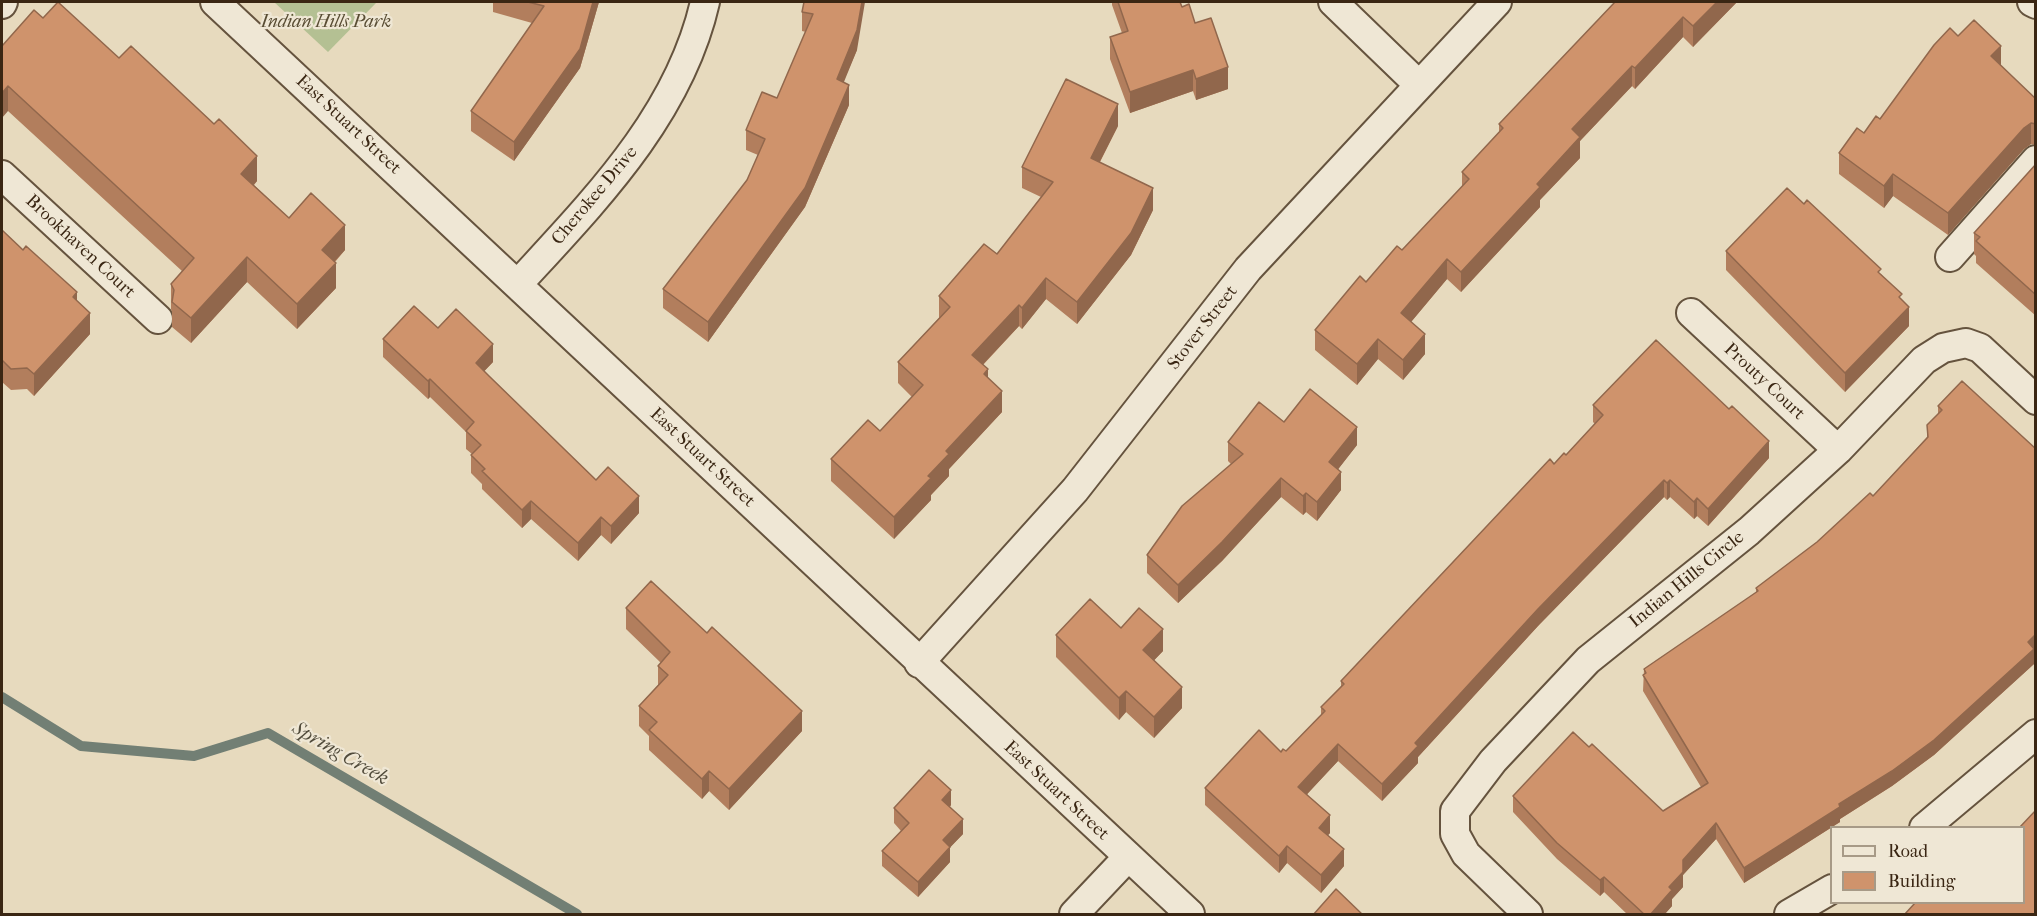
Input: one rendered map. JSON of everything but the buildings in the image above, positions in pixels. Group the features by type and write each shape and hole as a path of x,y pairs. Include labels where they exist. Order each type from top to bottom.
{"street":[{"name":"East Stuart Street","path":"215,2 1190,915"},
{"name":"Cherokee Drive","path":"518,284 607,188 649,130 681,67 705,2"},
{"path":"1334,2 1419,85"},
{"name":"Stover Street","path":"919,663 1075,490 1248,269 1497,2"},
{"path":"1950,256 2036,160"},
{"name":"Brookhaven Court","path":"2,175 158,319"},
{"name":"Prouty Court","path":"1691,313 1838,450"},
{"name":"Indian Hills Circle","path":"1528,915 1466,854 1455,834 1455,811 1493,761 1588,660 1749,531 1838,450 1924,360 1943,348 1966,343 1980,348 2036,400"},
{"path":"1925,826 2036,734"},
{"path":"1074,915 1127,858"},
{"path":"1789,915 1830,890"}],"green space":[{"name":"Indian Hills Park","path":"274,2 377,2 328,52"}],"waterway":[{"name":"Spring Creek","path":"2,697 81,746 194,756 268,733 577,914"}]}
